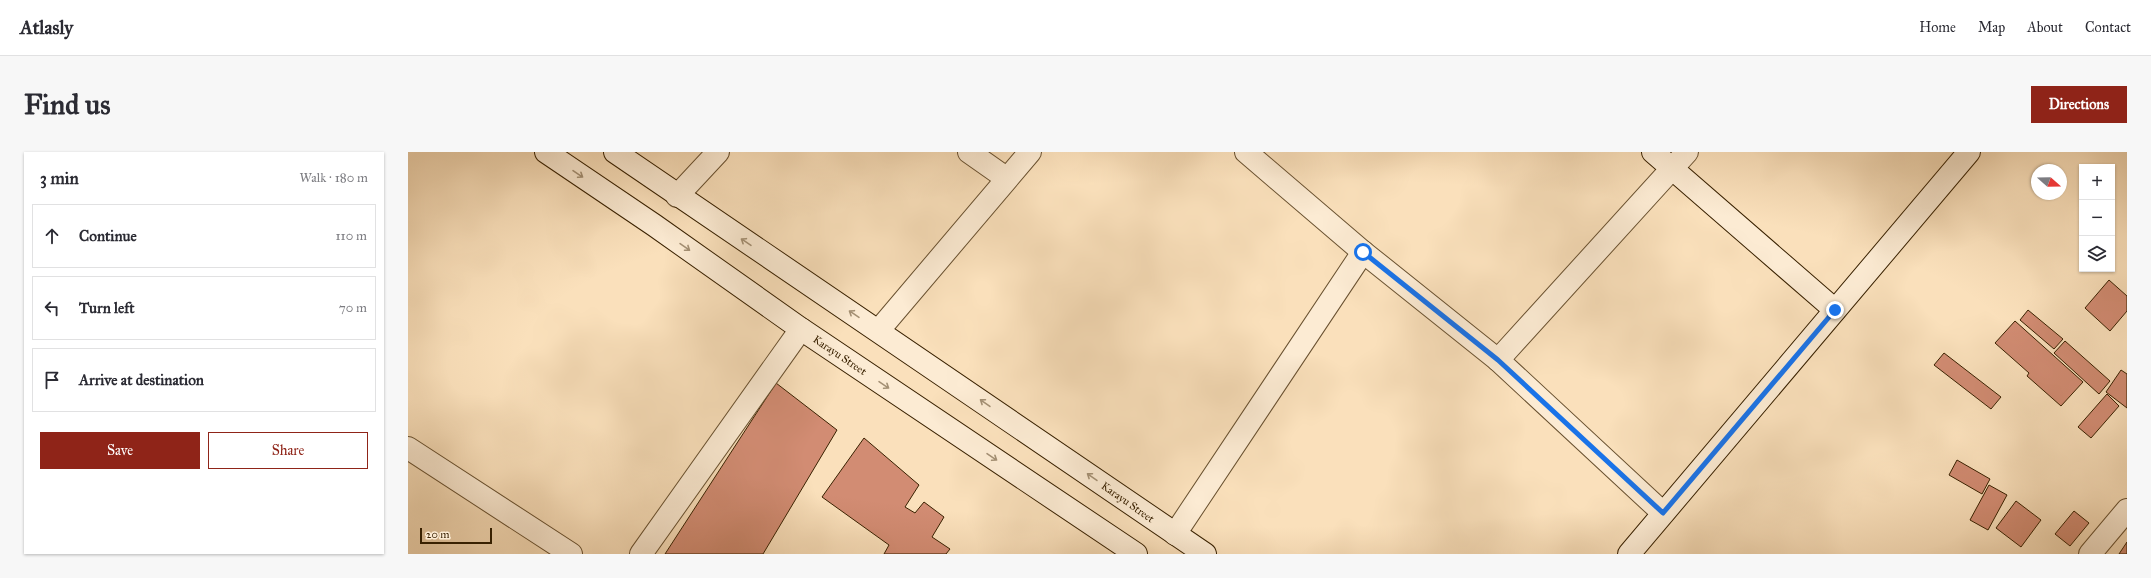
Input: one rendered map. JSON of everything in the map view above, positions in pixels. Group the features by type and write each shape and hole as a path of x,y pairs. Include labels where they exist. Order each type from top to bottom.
{"street":[{"name":"Karayu Street","path":"546,152 654,225 801,329 1136,554"},
{"name":"Karayu Street","path":"615,152 677,196 879,330 1205,554"},
{"path":"677,196 718,152"},
{"path":"969,152 1006,178"},
{"path":"879,330 1006,178 1030,152"},
{"path":"1246,152 1363,252 1498,360 1663,513"},
{"path":"1653,152 1835,310"},
{"path":"1498,360 1673,170 1687,152"},
{"path":"1629,554 1969,152"},
{"path":"1175,534 1363,252"},
{"path":"641,554 801,329"},
{"path":"408,448 571,554"},
{"path":"2090,554 2127,510"}],"building":[{"path":"2109,280 2127,296 2127,311 2110,331 2085,308"},
{"path":"2028,310 2063,339 2054,349 2020,320"},
{"path":"2015,321 2083,382 2061,406 2027,376 2029,373 1995,343"},
{"path":"2065,341 2110,381 2099,394 2054,353"},
{"path":"1944,353 2001,397 1991,409 1934,365"},
{"path":"2121,370 2127,374 2127,408 2106,392"},
{"path":"776,383 837,430 763,554 665,554"},
{"path":"2107,394 2119,406 2091,438 2078,427"},
{"path":"864,438 919,485 905,507 915,513 924,502 944,517 932,537 950,549 946,554 884,554 889,545 822,497"},
{"path":"1957,460 1990,479 1982,494 1949,475"},
{"path":"1989,485 2007,495 1988,530 1970,520"},
{"path":"2016,501 2041,520 2021,547 1996,528"},
{"path":"2074,511 2089,523 2070,546 2055,534"},
{"path":"2127,542 2127,554 2119,554"}],"route":[{"path":"1363,252 1498,360 1663,513 1835,310"}]}
